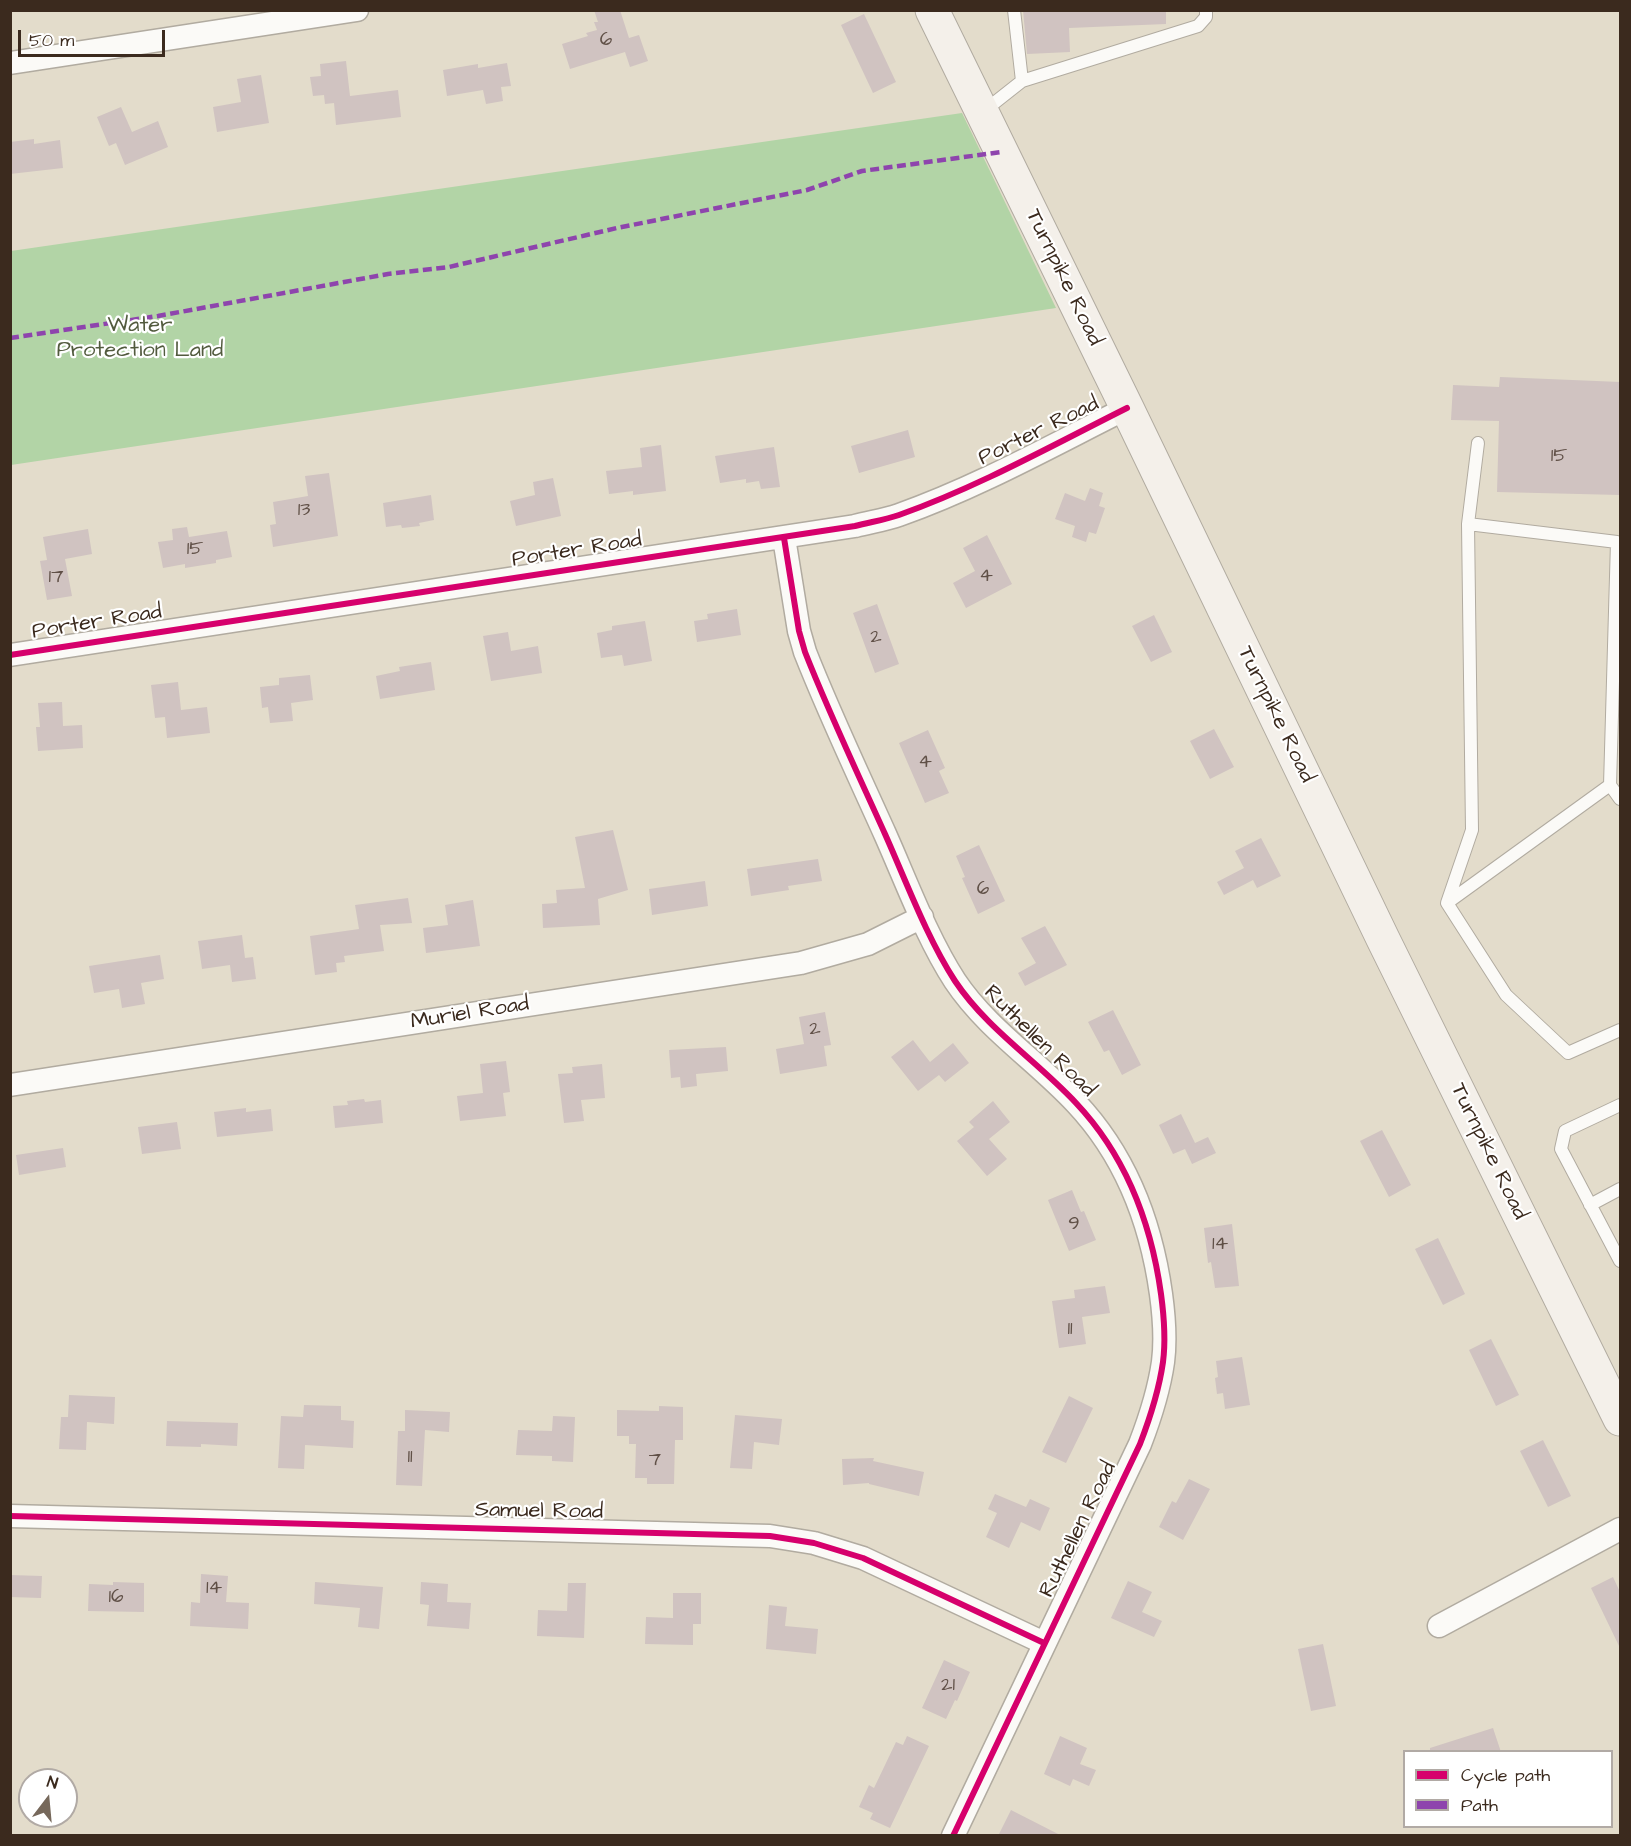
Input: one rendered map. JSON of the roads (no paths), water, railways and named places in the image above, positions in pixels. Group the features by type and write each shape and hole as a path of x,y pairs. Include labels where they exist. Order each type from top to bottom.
{"main road":[{"name":"Turnpike Road","path":"932,10 1383,939 1620,1419"}],"street":[{"path":"10,63 357,10"},
{"name":"Porter Road","path":"10,655 855,526 897,516 988,477 1127,408"},
{"name":"Ruthellen Road","path":"784,538 799,631 805,652 922,917 955,981 969,1000 986,1019 1053,1079 1077,1104 1117,1156 1129,1179 1147,1227 1159,1285 1165,1332 1163,1360 1149,1420 1140,1444 953,1836"},
{"name":"Muriel Road","path":"10,1085 801,963 868,944 922,917"},
{"name":"Samuel Road","path":"10,1516 770,1536 814,1543 863,1558 1044,1643"},
{"path":"1439,1626 1620,1528"}],"lane":[{"path":"1014,10 1022,81"},
{"path":"981,113 1022,81 1198,26 1206,17 1206,10"},
{"path":"1447,903 1472,830 1467,524 1478,443"},
{"path":"1467,524 1617,542 1610,786 1620,799"},
{"path":"1447,903 1610,786"},
{"path":"1447,903 1506,995 1568,1053 1620,1030"},
{"path":"1620,1105 1565,1131 1561,1149 1620,1261"},
{"path":"1590,1205 1620,1189"}],"park label":[{"name":"Water Protection Land","path":"140,338"}]}
